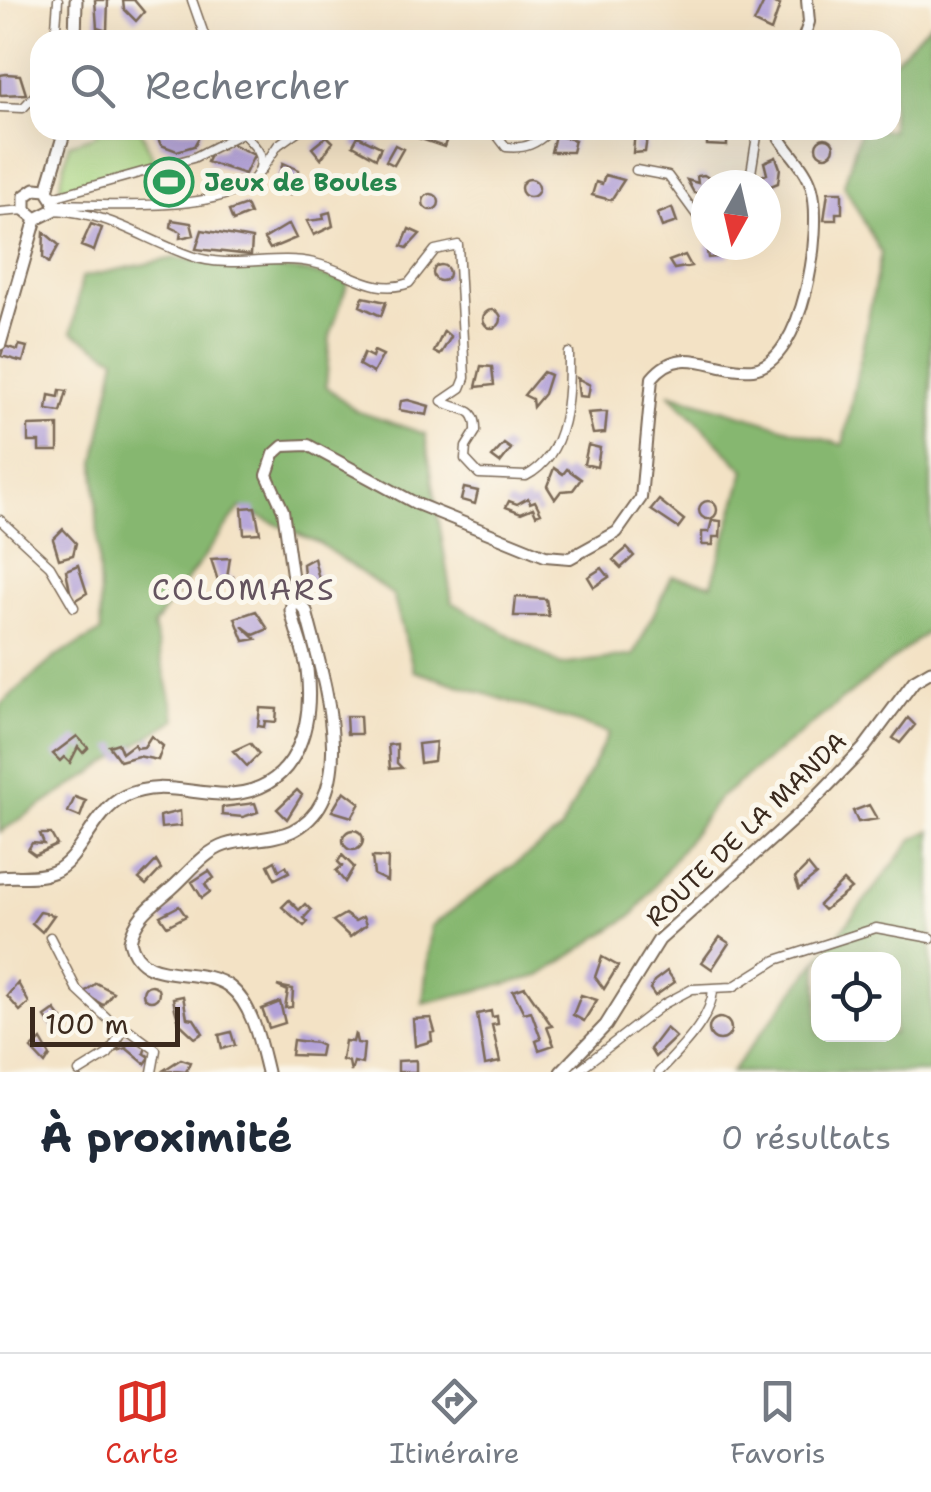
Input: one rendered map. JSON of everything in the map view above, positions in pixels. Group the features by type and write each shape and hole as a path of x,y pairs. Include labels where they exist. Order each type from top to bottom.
{"main road":[{"path":"75,30 76,0"},
{"path":"0,344 36,218 52,200 63,140"},
{"path":"36,218 25,210 24,200 31,190 52,200"},
{"path":"0,877 38,876 61,868 100,814 127,794 165,788 231,794 264,786 282,776 300,750 306,714 306,667 291,610 296,602 306,611 331,734 334,763 324,796 312,816 291,831 213,850 142,915 130,941 135,958 144,966 209,978 233,990 247,1008 268,1072"},
{"name":"ROUTE DE LA MANDA","path":"561,1072 606,1025 660,940 808,807 864,748 914,681 931,671"}],"street":[{"path":"56,30 58,0"},
{"path":"192,0 202,30"},
{"path":"806,30 807,0"},
{"path":"0,108 22,108 30,100"},
{"path":"52,200 193,158 227,140"},
{"path":"250,140 260,150 257,175"},
{"path":"52,200 184,203 237,191 257,175 285,140"},
{"path":"501,140 506,147 519,148 540,140"},
{"path":"751,170 756,140"},
{"path":"296,602 283,510 267,475 274,454 295,444 308,445 417,504 545,556 578,557 624,526 641,498 652,378 660,368 682,358 756,369 776,356 791,334 811,264 814,194 807,176 782,140"},
{"path":"636,170 668,176 691,207"},
{"path":"52,200 115,220 192,256 226,262 297,260 378,287 409,283 435,250 454,243 462,248 466,378 461,388 442,402 466,407 474,415 476,432 466,447 467,465 479,474 526,476 556,445 567,404 569,353"},
{"path":"0,212 25,210"},
{"path":"0,520 50,566 74,606"},
{"path":"576,1072 664,1004 692,989 733,987 776,960 876,928 931,938"},
{"path":"50,937 77,990 122,1032"},
{"path":"659,1072 696,1027 711,1002 712,989"},
{"path":"78,1072 108,1054 122,1032 129,1030 153,1046 152,1072"}],"green space":[{"path":"931,22 931,629 718,799 634,914 540,976 423,1003 431,926 560,831 609,733 414,671 393,595 319,543 240,508 153,626 176,719 0,832 0,705 54,658 101,632 95,462 116,358 72,332 82,277 175,258 308,272 348,282 330,336 326,386 356,411 425,434 452,602 561,665 634,655 672,576 712,584 745,470 669,393 843,445 881,253 844,185 857,140 901,140 901,53"},
{"path":"81,140 145,140 155,163 59,190 69,144"},
{"path":"931,830 931,1072 731,1072 811,969 811,1042 901,1042 901,952 824,952 913,839"}],"building":[{"path":"95,0 108,0 107,30 97,28"},
{"path":"123,0 134,0 144,12 136,21 124,9"},
{"path":"765,0 780,5 771,30 754,23"},
{"path":"0,75 20,75 26,94 0,95"},
{"path":"159,140 197,140 194,146 177,151 161,145"},
{"path":"322,140 333,142 321,159 312,148"},
{"path":"356,140 366,140 381,147 376,158 353,145"},
{"path":"424,140 446,140 444,147"},
{"path":"554,140 575,140 572,152 551,152"},
{"path":"634,140 647,140 645,152 633,153"},
{"path":"707,140 727,140 727,146 707,145"},
{"path":"226,141 254,155 245,174 207,162 212,150 223,149"},
{"path":"819,141 831,141 831,153 819,153"},
{"path":"395,145 403,149 394,165 386,161"},
{"path":"776,157 780,170 766,170 764,162"},
{"path":"283,163 299,170 290,195 274,190"},
{"path":"605,175 624,180 611,200 592,195 596,182 602,184"},
{"path":"152,177 165,177 166,190 152,190"},
{"path":"530,179 537,181 537,195 530,197 523,195 521,188 523,181"},
{"path":"828,192 842,192 842,213 836,213 836,220 824,220"},
{"path":"431,194 439,202 431,210 423,202"},
{"path":"246,205 250,214 233,221 229,211"},
{"path":"672,208 677,222 662,227 657,214"},
{"path":"330,212 333,226 314,235 307,221 324,219 323,214"},
{"path":"172,220 191,223 194,235 180,238 181,232 171,227"},
{"path":"91,224 102,228 94,251 81,246"},
{"path":"289,224 296,238 270,249 264,239"},
{"path":"409,229 420,234 407,248 402,246"},
{"path":"202,230 252,239 251,255 196,249"},
{"path":"44,232 59,245 49,263 43,258"},
{"path":"685,255 691,266 674,269 669,261"},
{"path":"441,265 449,273 441,281 433,273"},
{"path":"363,297 386,302 381,316 360,306"},
{"path":"492,310 501,319 492,328 483,319"},
{"path":"444,331 451,337 440,355 434,352"},
{"path":"19,345 27,347 23,362 1,356 4,346 18,350"},
{"path":"374,351 383,355 373,373 359,365 364,353 372,357"},
{"path":"481,366 492,367 494,385 476,387"},
{"path":"543,372 550,375 544,394 533,407 532,399 524,395"},
{"path":"577,378 590,385 588,397 579,396"},
{"path":"60,390 67,391 61,412 47,410 49,395 59,397"},
{"path":"401,401 429,406 427,415 399,410"},
{"path":"607,412 605,433 593,434 588,413"},
{"path":"58,425 58,451 39,451 39,442 28,442 28,426"},
{"path":"504,444 511,449 500,463 492,457"},
{"path":"588,445 600,448 597,467 584,464"},
{"path":"554,468 563,474 567,469 581,479 573,490 561,491 555,499 547,486"},
{"path":"464,488 478,491 475,504 461,500"},
{"path":"528,498 530,503 535,501 541,513 536,515 533,508 521,513 506,507 509,501 517,504"},
{"path":"659,500 684,520 678,528 651,510"},
{"path":"708,501 717,510 708,519 699,510"},
{"path":"255,507 260,533 244,534 242,508"},
{"path":"712,520 721,521 720,537 713,537 713,545 702,545 702,532 709,532"},
{"path":"63,529 76,543 73,555 59,559 53,539"},
{"path":"627,548 634,556 621,568 613,560"},
{"path":"230,558 227,578 233,577 233,583 219,584 211,559"},
{"path":"314,558 320,584 305,586 303,564"},
{"path":"78,565 87,593 72,602 66,570"},
{"path":"602,568 609,577 594,587 588,577"},
{"path":"516,597 546,599 549,616 514,616"},
{"path":"256,611 268,629 254,635 242,626 256,639 244,641 235,618"},
{"path":"260,708 277,709 276,722 265,721 264,727 258,726"},
{"path":"346,716 360,716 361,734 347,734"},
{"path":"908,718 915,725 900,743 893,738"},
{"path":"77,736 88,748 83,753 78,747 70,763 64,757 60,761 53,754"},
{"path":"151,736 163,746 158,760 138,756 120,761 109,746 118,743 122,753 134,744 136,748 144,747"},
{"path":"436,742 434,761 420,763 418,744"},
{"path":"250,743 259,754 247,766 233,751"},
{"path":"397,744 397,763 402,768 390,769 388,745"},
{"path":"297,790 302,795 287,819 277,809"},
{"path":"344,791 360,803 352,817 332,811"},
{"path":"75,797 86,801 80,817 68,812"},
{"path":"255,803 258,812 243,817 222,815 222,807"},
{"path":"869,805 877,819 858,822 853,811"},
{"path":"180,811 181,826 161,828 160,816"},
{"path":"353,830 363,840 353,850 343,840"},
{"path":"40,834 51,834 57,845 35,855 28,850 32,843 44,844"},
{"path":"342,855 354,867 345,882 336,871 342,866 338,862"},
{"path":"372,857 388,858 387,881 374,875"},
{"path":"156,861 161,869 146,885 139,879"},
{"path":"275,861 279,870 286,866 289,872 275,879 268,865"},
{"path":"808,865 816,875 799,889 795,878"},
{"path":"209,871 214,878 205,884 210,892 202,898 192,882"},
{"path":"843,881 851,889 824,910 819,905"},
{"path":"289,900 299,910 305,904 311,910 304,918 308,922 304,926 282,907"},
{"path":"179,906 186,916 167,926 160,916"},
{"path":"40,912 54,915 42,932 32,923"},
{"path":"345,914 355,921 363,917 366,925 350,937 333,921"},
{"path":"720,937 729,943 712,969 702,962"},
{"path":"602,957 618,966 604,989 595,977"},
{"path":"667,971 675,982 655,996 650,989"},
{"path":"18,983 29,1003 20,1011 7,996"},
{"path":"96,983 113,992 103,1005 83,993"},
{"path":"151,985 159,993 151,1001 143,993"},
{"path":"277,986 293,989 292,1007 285,1008 288,991"},
{"path":"525,987 552,1026 547,1027 554,1045 539,1050 536,1041 541,1039 531,1011 524,1013 513,991"},
{"path":"581,995 597,1000 584,1021 573,1015"},
{"path":"183,996 187,1018 194,1019 203,1033 195,1038 179,1023 175,1009 173,998"},
{"path":"280,1002 285,1023 269,1028 262,1009"},
{"path":"55,1010 64,1022 54,1030 45,1017"},
{"path":"491,1011 492,1017 497,1016 498,1024 492,1025 500,1062 485,1065 477,1014"},
{"path":"431,1018 435,1032 431,1033 432,1041 415,1046 413,1019"},
{"path":"720,1018 728,1021 728,1037 720,1040 712,1037 709,1029 712,1021"},
{"path":"666,1028 676,1037 655,1057 650,1049"},
{"path":"231,1032 235,1045 222,1049 219,1035"},
{"path":"126,1033 146,1047 144,1053 150,1057 145,1064 126,1048 117,1051"},
{"path":"355,1033 357,1043 364,1044 362,1064 354,1062 351,1072 349,1062 342,1060 345,1041 353,1042"},
{"path":"41,1040 50,1056 45,1064 31,1049"},
{"path":"293,1040 322,1046 320,1056 291,1055"},
{"path":"181,1059 190,1062 186,1072 164,1070"},
{"path":"416,1060 416,1072 398,1072 398,1061"}],"place":[{"name":"Jeux de Boules","path":"169,182"}],"district":[{"name":"COLOMARS","path":"244,589"}]}
